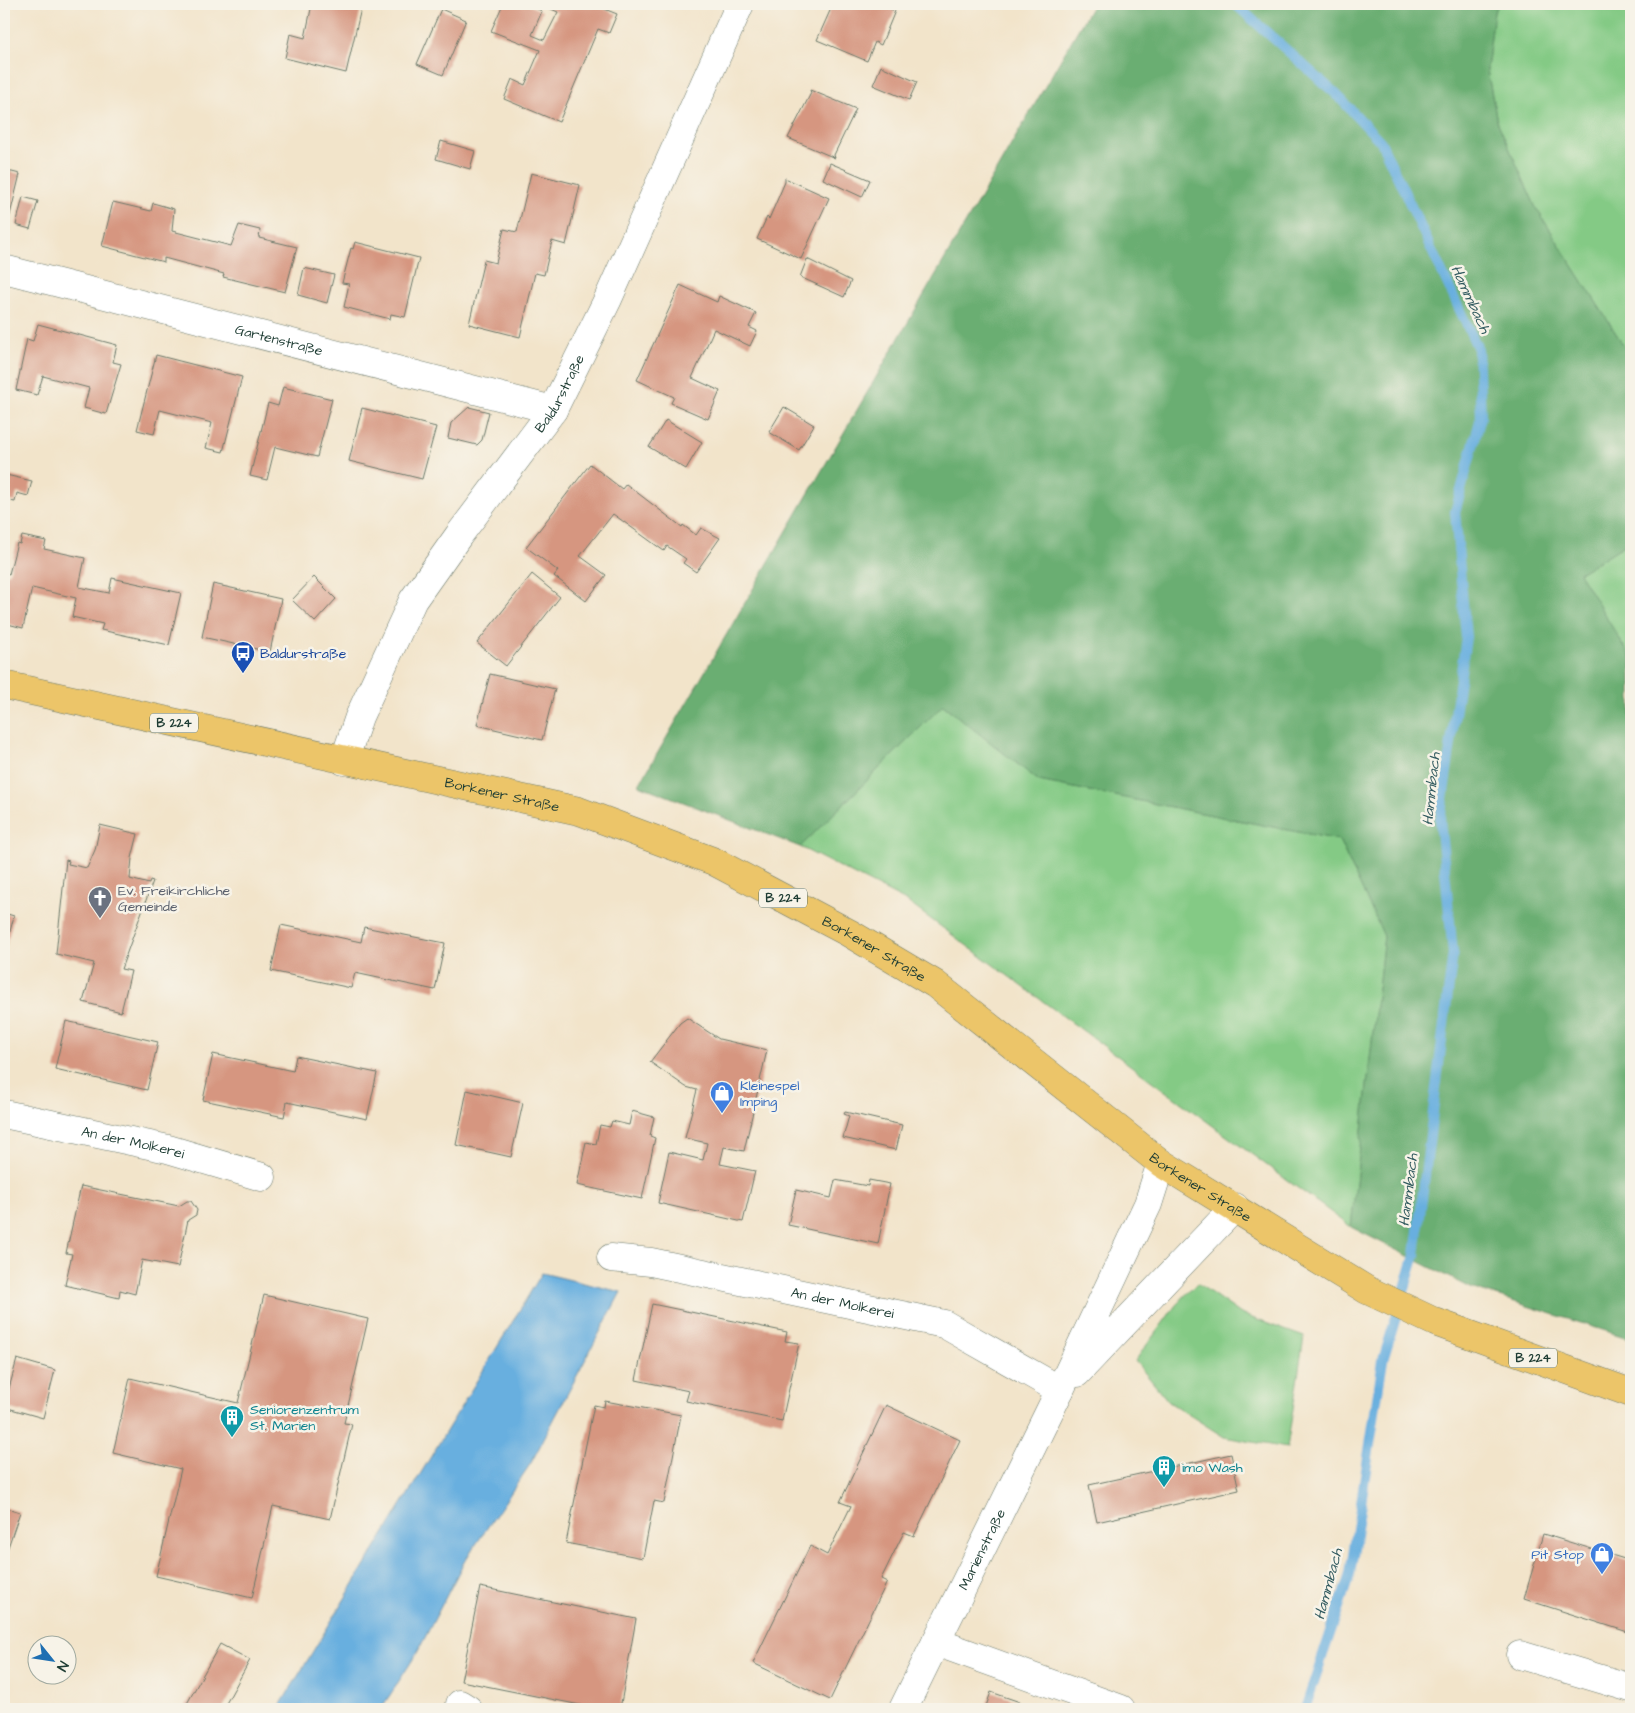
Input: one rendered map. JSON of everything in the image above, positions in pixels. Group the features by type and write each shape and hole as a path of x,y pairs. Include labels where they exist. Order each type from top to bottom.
{"main road":[{"name":"Borkener Straße","path":"4,684 344,761 579,811 713,861 849,933 936,984 1161,1163 1367,1290 1435,1322 1631,1393"}],"street":[{"name":"Baldurstraße","path":"344,761 358,717 413,600 553,410 608,299 740,4"},
{"name":"Gartenstraße","path":"4,269 553,410"},
{"name":"An der Molkerei","path":"4,1114 168,1149 262,1177"},
{"name":"Marienstraße","path":"903,1709 1060,1390 1148,1204 1161,1163"},
{"name":"Marienstraße","path":"1060,1390 1234,1207"},
{"name":"An der Molkerei","path":"611,1258 650,1262 944,1324 1060,1390"},
{"path":"936,1642 1121,1709"},
{"path":"1520,1655 1631,1688"}],"green space":[{"path":"1093,4 1499,4 1494,12 1487,70 1497,121 1536,208 1631,357 1631,541 1579,573 1631,658 1631,1339 1471,1288 1351,1227 1384,936 1339,840 1039,781 943,705 800,847 639,785"},
{"path":"1499,4 1631,4 1631,357 1536,208 1497,121 1487,70 1494,12"},
{"path":"1631,541 1631,658 1579,573"},
{"path":"943,705 1039,781 1339,840 1384,936 1351,1227 906,901 800,847"},
{"path":"1197,1283 1241,1314 1304,1337 1287,1448 1224,1437 1169,1402 1135,1361 1176,1305"}],"water":[{"path":"542,1273 621,1292 531,1463 464,1562 417,1653 381,1709 278,1709"}],"building":[{"path":"312,4 362,4 346,73 285,58 290,34 305,38"},
{"path":"503,4 526,4 542,11 532,35 544,40 558,12 544,6 545,4 592,4 617,14 609,33 598,29 559,122 504,99 512,79 525,85 540,50 491,31"},
{"path":"833,4 879,4 895,11 881,45 875,42 867,61 817,40"},
{"path":"441,9 466,20 443,75 417,64"},
{"path":"881,66 917,82 909,100 873,85"},
{"path":"810,90 856,109 834,155 835,158 788,138 811,93"},
{"path":"441,141 475,151 470,169 436,159"},
{"path":"830,163 870,180 862,197 823,179"},
{"path":"4,170 20,174 8,223 4,222"},
{"path":"531,173 580,185 566,245 552,241 544,275 535,273 520,337 469,324 484,260 496,263 504,229 517,232"},
{"path":"785,178 829,198 801,259 757,239 767,217 769,219"},
{"path":"23,197 38,201 30,229 16,225"},
{"path":"113,202 151,211 153,203 174,209 172,231 231,246 239,225 260,230 259,238 297,247 285,292 223,277 224,274 164,258 164,262 102,246"},
{"path":"355,242 419,258 405,317 391,314 390,319 344,307 349,284 342,283 351,248 353,249"},
{"path":"807,259 851,281 844,297 800,277"},
{"path":"304,268 334,275 327,303 298,295"},
{"path":"680,285 717,302 719,296 756,313 749,327 757,331 750,346 714,329 692,378 720,391 708,419 671,403 674,397 637,380"},
{"path":"38,324 117,345 113,362 121,364 106,414 84,408 89,388 43,376 37,395 16,390 27,339 33,341"},
{"path":"156,355 242,377 223,452 206,448 212,423 160,410 154,434 137,430"},
{"path":"283,387 332,399 317,457 275,447 267,480 250,476 268,403 278,406"},
{"path":"469,407 489,412 482,440 477,445 448,438 451,423"},
{"path":"784,407 814,425 799,450 769,432"},
{"path":"362,408 436,427 422,479 349,461"},
{"path":"666,420 702,442 686,469 649,447"},
{"path":"590,464 622,489 626,484 682,527 683,525 696,535 701,528 720,538 696,572 683,563 686,559 667,546 664,551 613,514 580,556 606,575 586,601 554,576 558,571 526,547"},
{"path":"6,475 32,481 28,496 17,493 15,502 4,500"},
{"path":"22,536 46,541 44,549 85,558 79,587 109,593 112,578 181,593 169,645 101,630 103,624 72,617 76,598 32,588 23,628 4,623 4,572 9,574 17,543 20,544"},
{"path":"532,574 560,597 506,666 477,643"},
{"path":"314,577 336,599 315,622 292,600"},
{"path":"213,584 281,599 270,652 202,637"},
{"path":"490,674 555,689 542,740 477,725"},
{"name":"Ev. Freikirchliche Gemeinde","path":"100,825 138,834 132,858 130,879 149,884 150,880 153,881 121,969 131,971 121,1012 83,1002 94,963 56,954 66,860 69,861 68,864 87,868 95,850"},
{"path":"4,913 14,916 4,955"},
{"path":"281,925 361,942 364,927 445,943 435,990 355,973 351,988 271,971"},
{"name":"Kleinespel Imping","path":"687,1018 719,1039 767,1050 744,1151 724,1147 720,1164 755,1171 743,1222 658,1203 669,1152 703,1160 707,1143 685,1138 697,1090 686,1087 650,1062 680,1023"},
{"path":"66,1021 158,1042 147,1090 55,1069"},
{"path":"213,1054 293,1071 296,1056 377,1073 367,1119 287,1102 284,1117 203,1100"},
{"path":"467,1090 523,1103 511,1157 456,1145"},
{"path":"632,1111 654,1117 650,1136 655,1138 642,1199 577,1185 586,1142 596,1144 600,1125 610,1127 612,1121 629,1125"},
{"path":"845,1112 902,1125 896,1150 843,1138 849,1116 844,1114"},
{"path":"835,1180 868,1186 869,1180 890,1184 878,1244 788,1225 796,1190 831,1198"},
{"path":"81,1186 179,1206 187,1201 191,1201 197,1210 196,1215 188,1220 178,1267 142,1260 135,1294 120,1290 119,1298 65,1285 72,1254 66,1253"},
{"name":"Seniorenzentrum St. Marien","path":"264,1295 368,1319 344,1423 352,1424 330,1519 273,1506 252,1598 156,1576 181,1469 113,1453 130,1378 238,1403"},
{"path":"652,1304 787,1332 785,1341 799,1343 782,1421 686,1401 689,1391 636,1380"},
{"path":"17,1359 55,1370 43,1418 4,1407"},
{"path":"605,1401 681,1415 664,1503 654,1501 643,1558 566,1543 594,1405 604,1407"},
{"path":"886,1405 960,1440 914,1536 904,1532 881,1579 887,1582 830,1700 753,1663 810,1546 827,1555 851,1506 840,1502"},
{"name":"imo Wash","path":"1231,1454 1239,1490 1097,1522 1089,1485"},
{"path":"4,1507 20,1512 4,1559"},
{"path":"1543,1534 1631,1561 1631,1633 1524,1599"},
{"path":"480,1587 636,1619 620,1709 600,1709 461,1681"},
{"path":"220,1644 250,1660 223,1709 184,1709"},
{"path":"991,1692 1040,1709 985,1709"}],"waterway":[{"name":"Hammbach","path":"1235,4 1336,94 1381,142 1478,349 1481,417 1455,512 1466,637 1440,820 1453,953 1415,1255 1383,1360 1350,1574 1305,1709"}],"place":[{"name":"Baldurstraße","path":"243,674"},
{"name":"Ev. Freikirchliche Gemeinde","path":"100,919"},
{"name":"Kleinespel Imping","path":"722,1114"},
{"name":"Seniorenzentrum St. Marien","path":"232,1438"},
{"name":"imo Wash","path":"1164,1488"},
{"name":"Pit Stop","path":"1602,1575"}]}
